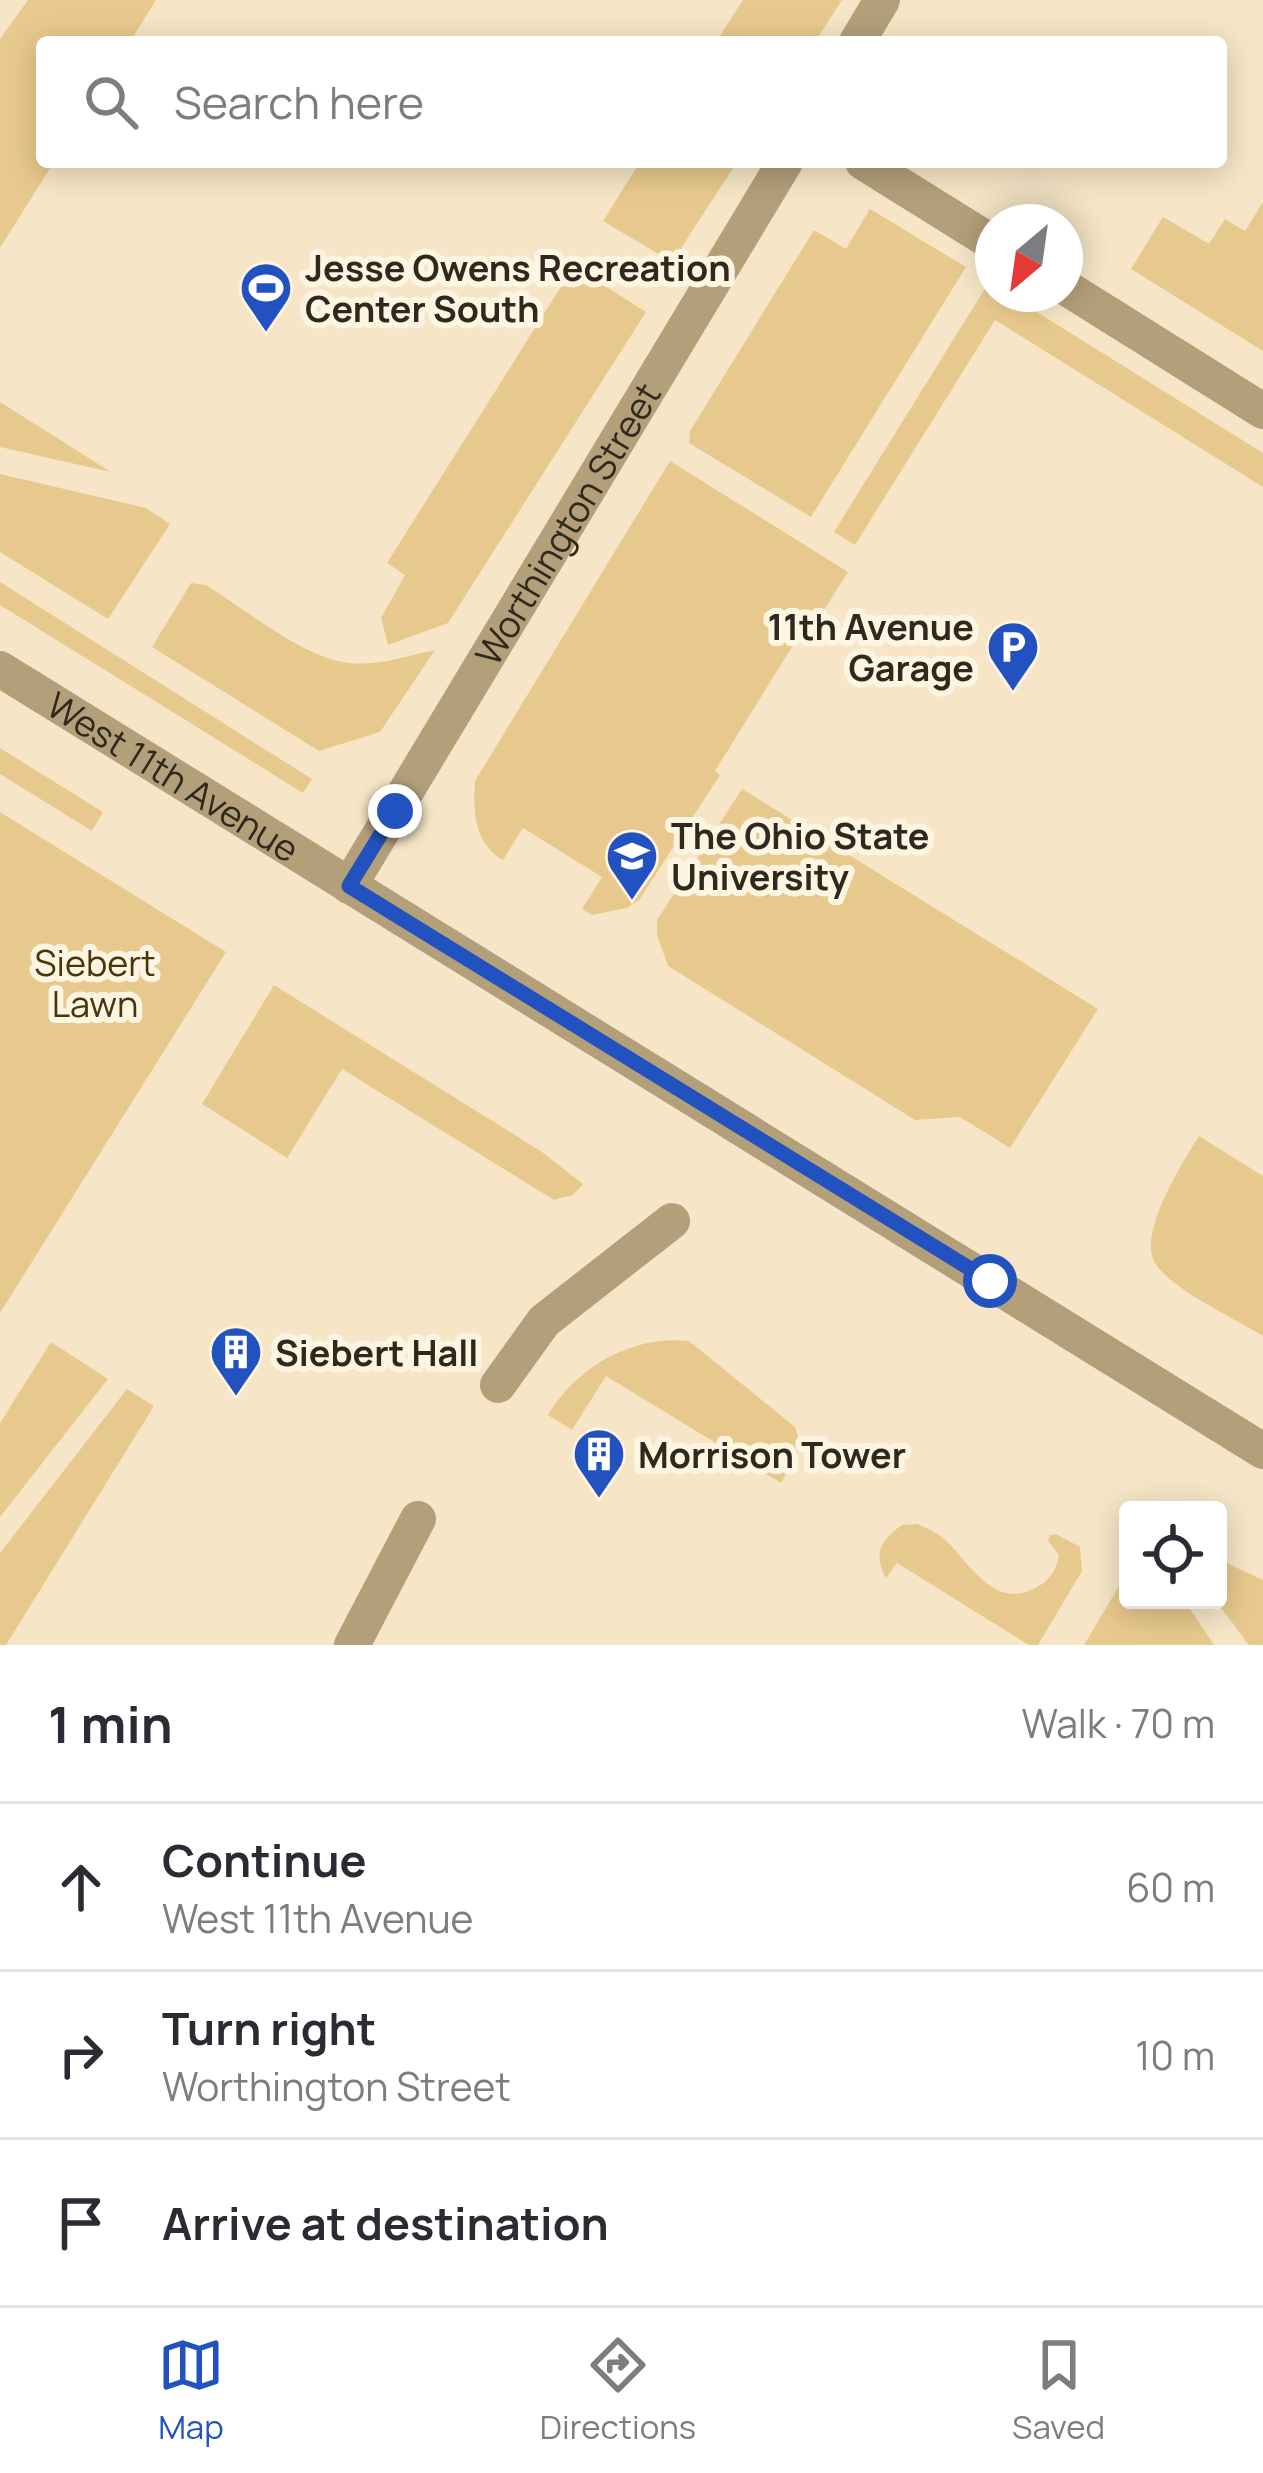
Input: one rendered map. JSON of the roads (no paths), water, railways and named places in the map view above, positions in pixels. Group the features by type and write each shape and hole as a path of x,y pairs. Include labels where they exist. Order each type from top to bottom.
{"street":[{"path":"860,36 882,0"},
{"name":"Worthington Street","path":"349,886 780,168"},
{"path":"873,168 975,232"},
{"path":"1083,298 1263,411"},
{"name":"West 11th Avenue","path":"0,669 1263,1451"},
{"path":"498,1385 544,1321 672,1220"},
{"path":"352,1645 418,1520"}],"place":[{"name":"Jesse Owens Recreation Center South","path":"266,334"},
{"name":"11th Avenue Garage","path":"1013,693"},
{"name":"The Ohio State University","path":"632,902"},
{"name":"Siebert Hall","path":"236,1398"},
{"name":"Morrison Tower","path":"599,1500"}],"park label":[{"name":"Siebert Lawn","path":"95,982"}]}
